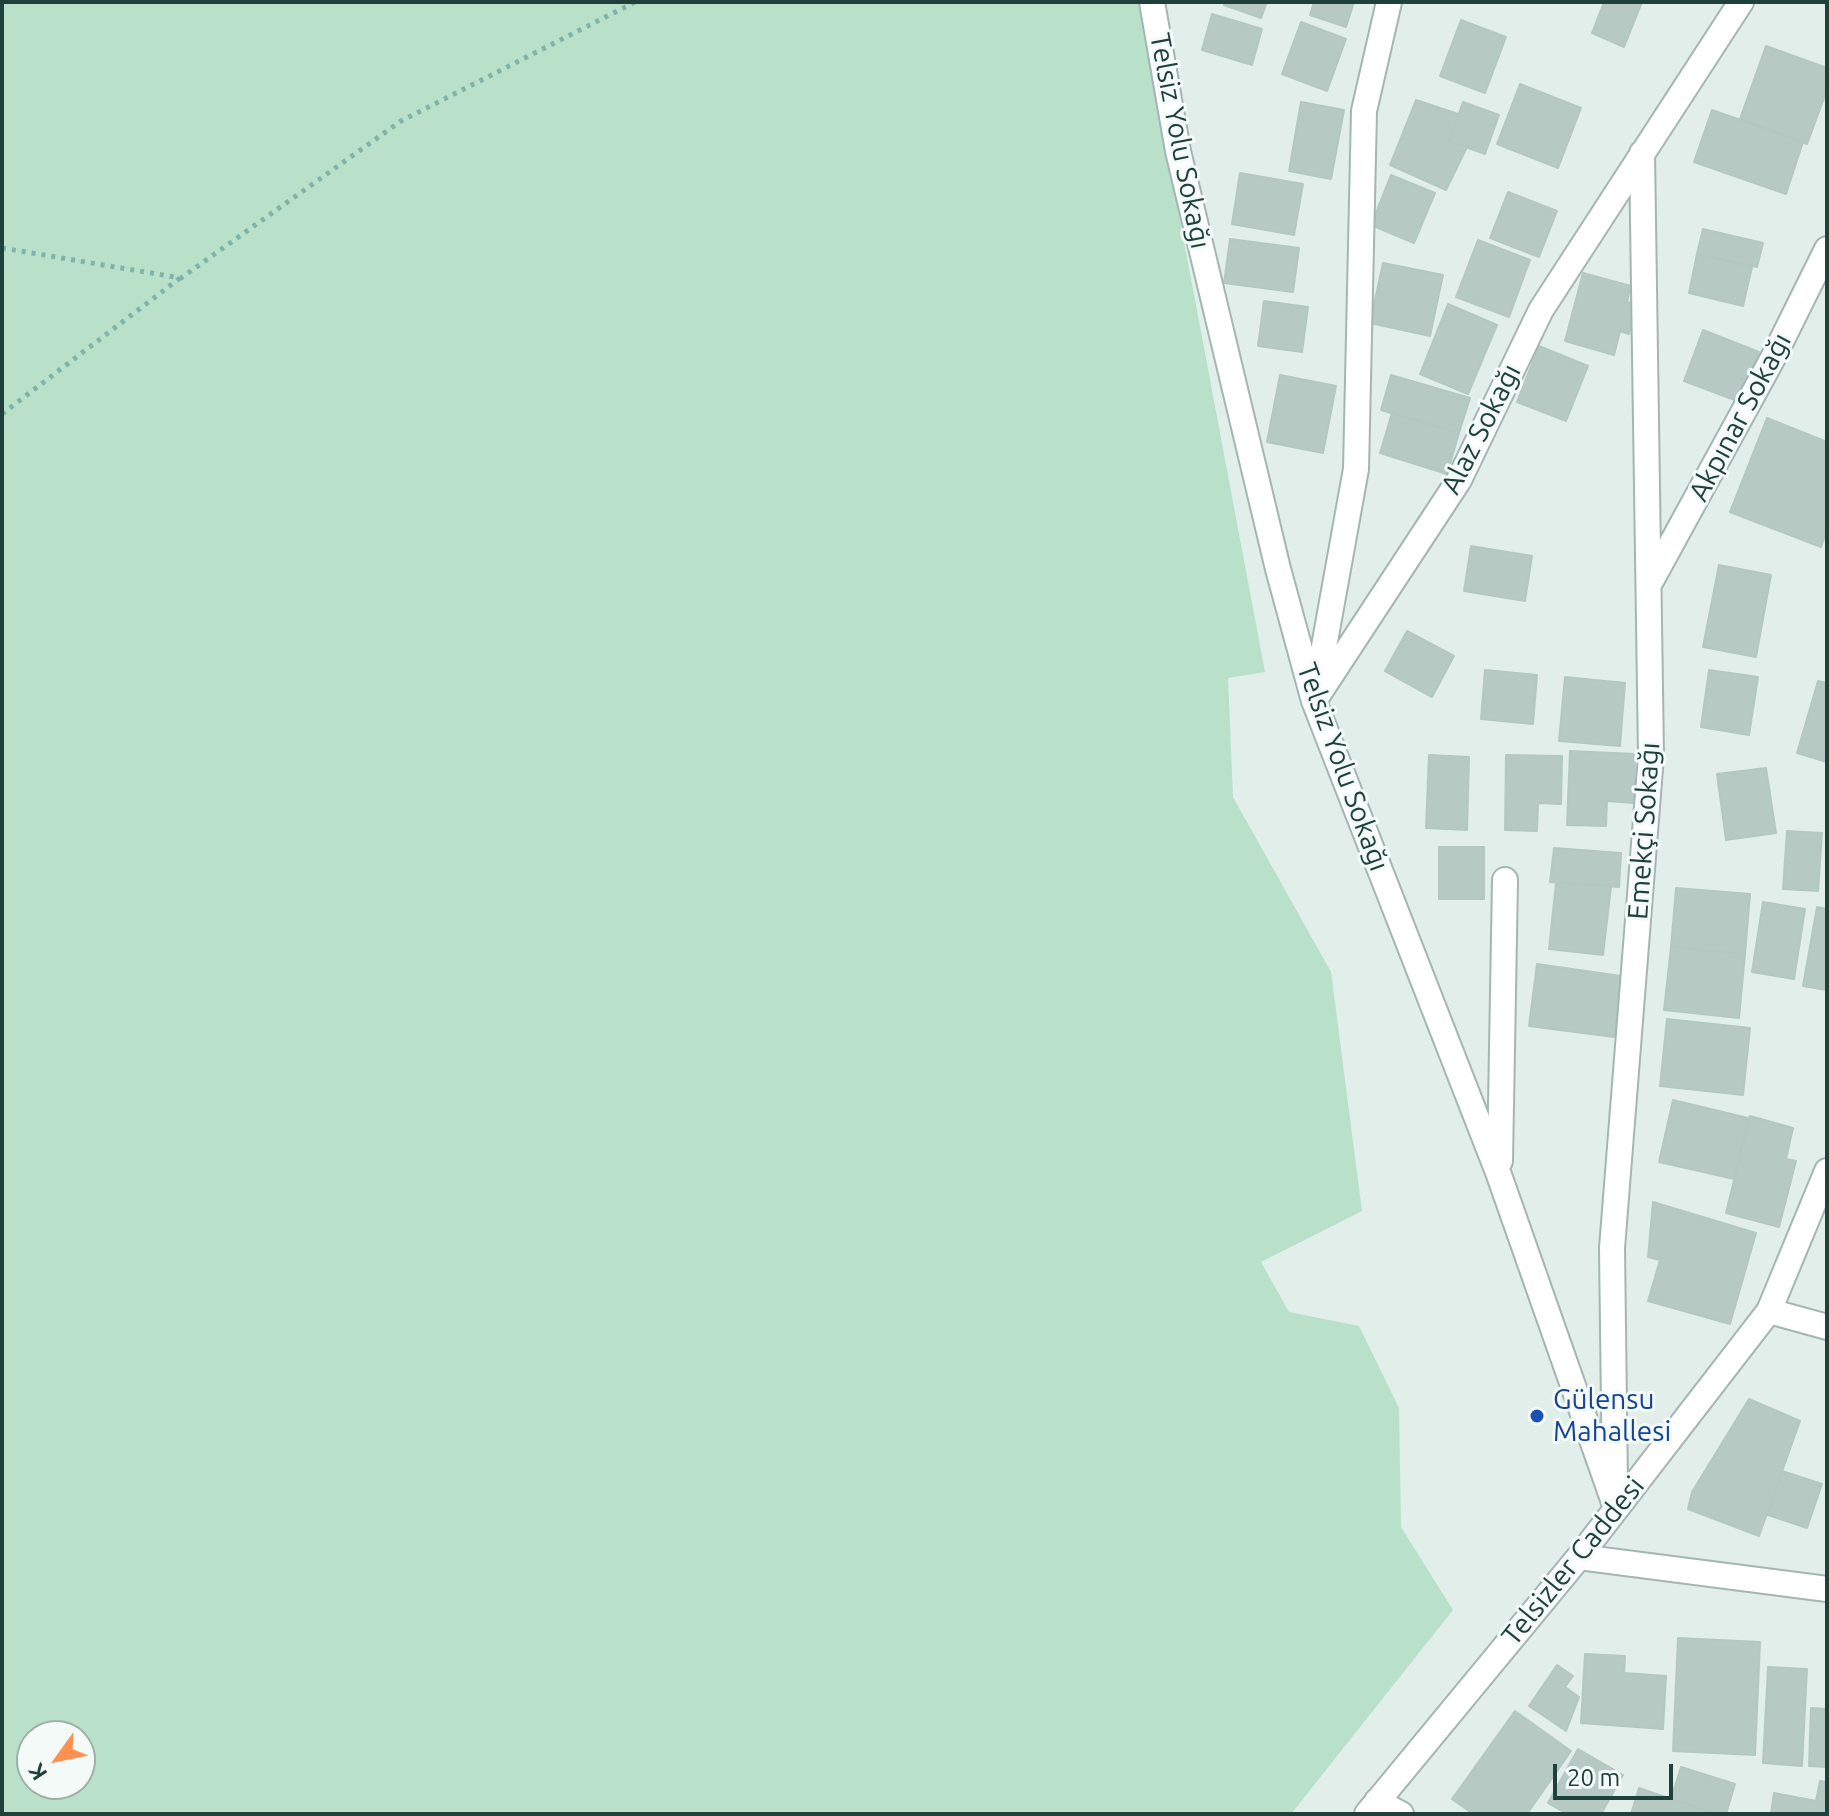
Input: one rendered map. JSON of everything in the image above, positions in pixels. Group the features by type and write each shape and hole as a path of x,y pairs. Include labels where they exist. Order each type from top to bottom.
{"street":[{"name":"Telsiz Yolu Sokağı","path":"1152,2 1178,151 1278,569 1314,701 1499,1175 1616,1508"},
{"path":"1314,701 1356,469 1364,111 1389,2"},
{"name":"Alaz Sokağı","path":"1314,701 1459,480 1541,310 1741,2"},
{"name":"Emekçi Sokağı","path":"1616,1508 1612,1248 1651,756 1642,153"},
{"name":"Akpınar Sokağı","path":"1650,583 1774,356 1827,249"},
{"path":"1499,1175 1505,880"},
{"name":"Telsizler Caddesi","path":"1372,1808 1579,1557 1769,1311 1827,1171"},
{"path":"1769,1311 1827,1327"},
{"path":"1579,1557 1827,1589"},
{"path":"1372,1808 1401,1814"}],"path":[{"path":"2,414 181,278 401,121 635,2"},
{"path":"2,248 181,278"}],"green space":[{"path":"2,2 1139,2 1265,672 1228,678 1233,797 1331,972 1362,1211 1261,1262 1289,1312 1359,1326 1399,1408 1401,1527 1453,1610 1291,1814 2,1814"}],"building":[{"path":"1225,2 1267,2 1261,18 1224,5"},
{"path":"1314,2 1354,2 1346,27 1310,15"},
{"path":"1604,2 1642,2 1624,47 1592,33"},
{"path":"1212,14 1262,29 1252,65 1202,50"},
{"path":"1461,20 1506,37 1485,93 1440,76"},
{"path":"1301,22 1346,39 1327,91 1282,74"},
{"path":"1766,46 1827,68 1827,90 1807,144 1740,119"},
{"path":"1520,84 1581,108 1558,168 1497,144"},
{"path":"1416,100 1458,114 1449,141 1467,147 1446,190 1390,165"},
{"path":"1301,102 1344,110 1331,179 1289,171"},
{"path":"1463,102 1499,115 1485,154 1449,141"},
{"path":"1712,110 1803,142 1786,194 1694,162"},
{"path":"1240,173 1303,184 1294,235 1232,224"},
{"path":"1391,175 1435,193 1414,243 1371,225"},
{"path":"1508,192 1557,211 1539,257 1490,238"},
{"path":"1703,229 1763,243 1757,267 1697,254"},
{"path":"1230,239 1299,248 1293,292 1224,283"},
{"path":"1478,240 1530,260 1509,317 1456,297"},
{"path":"1697,254 1752,267 1743,306 1689,293"},
{"path":"1383,263 1443,275 1430,336 1370,323"},
{"path":"1583,273 1631,286 1627,302 1637,305 1629,334 1620,331 1614,355 1565,341"},
{"path":"1264,301 1308,307 1302,352 1258,346"},
{"path":"1448,304 1497,325 1468,394 1420,374"},
{"path":"1703,330 1759,352 1740,402 1684,381"},
{"path":"1539,346 1588,366 1566,421 1517,402"},
{"path":"1280,375 1336,386 1323,453 1267,442"},
{"path":"1391,375 1470,398 1459,433 1381,410"},
{"path":"1392,413 1459,433 1447,474 1380,453"},
{"path":"1767,418 1827,442 1827,530 1821,547 1730,512"},
{"path":"1471,546 1532,556 1525,601 1464,591"},
{"path":"1719,565 1771,575 1756,657 1703,647"},
{"path":"1407,631 1454,656 1432,697 1385,671"},
{"path":"1485,670 1537,675 1533,724 1481,719"},
{"path":"1709,670 1758,677 1749,735 1701,727"},
{"path":"1565,677 1625,683 1620,746 1559,741"},
{"path":"1818,681 1827,683 1827,762 1797,753"},
{"path":"1570,751 1635,754 1634,803 1607,801 1606,826 1567,825"},
{"path":"1429,755 1469,757 1467,830 1426,828"},
{"path":"1506,755 1562,756 1561,804 1538,803 1537,831 1505,830"},
{"path":"1766,768 1776,833 1726,840 1717,774"},
{"path":"1787,831 1822,833 1818,891 1783,889"},
{"path":"1439,847 1484,847 1484,899 1439,899"},
{"path":"1554,848 1621,853 1619,887 1550,882"},
{"path":"1556,883 1611,887 1603,955 1549,949"},
{"path":"1676,888 1750,894 1745,954 1671,947"},
{"path":"1763,902 1805,909 1794,979 1752,972"},
{"path":"1817,907 1827,909 1827,990 1803,986"},
{"path":"1671,947 1745,954 1739,1018 1664,1010"},
{"path":"1537,964 1621,976 1614,1037 1529,1026"},
{"path":"1667,1019 1750,1028 1743,1095 1660,1086"},
{"path":"1673,1100 1748,1118 1734,1179 1659,1162"},
{"path":"1750,1116 1793,1128 1786,1159 1796,1161 1779,1227 1726,1213"},
{"path":"1653,1202 1756,1233 1730,1324 1648,1301 1660,1260 1648,1257"},
{"path":"1749,1399 1800,1421 1759,1536 1688,1509 1692,1492"},
{"path":"1782,1471 1822,1484 1807,1528 1768,1515"},
{"path":"1678,1638 1760,1642 1755,1755 1673,1751"},
{"path":"1585,1654 1625,1656 1624,1673 1666,1676 1663,1729 1581,1723"},
{"path":"1557,1665 1573,1676 1565,1687 1579,1697 1566,1731 1529,1706"},
{"path":"1768,1667 1807,1669 1802,1766 1763,1763"},
{"path":"1826,1694 1827,1767 1809,1766 1811,1708 1826,1709"},
{"path":"1515,1711 1571,1751 1527,1814 1473,1814 1452,1799"},
{"path":"1578,1749 1623,1775 1601,1814 1567,1814 1548,1803"},
{"path":"1681,1767 1735,1784 1726,1814 1716,1814 1671,1799"},
{"path":"1820,1781 1827,1782 1827,1803 1816,1801"},
{"path":"1639,1788 1671,1799 1716,1814 1631,1814"},
{"path":"1774,1793 1827,1803 1827,1814 1771,1814"}],"place":[{"name":"Gülensu Mahallesi","path":"1537,1416"}]}
